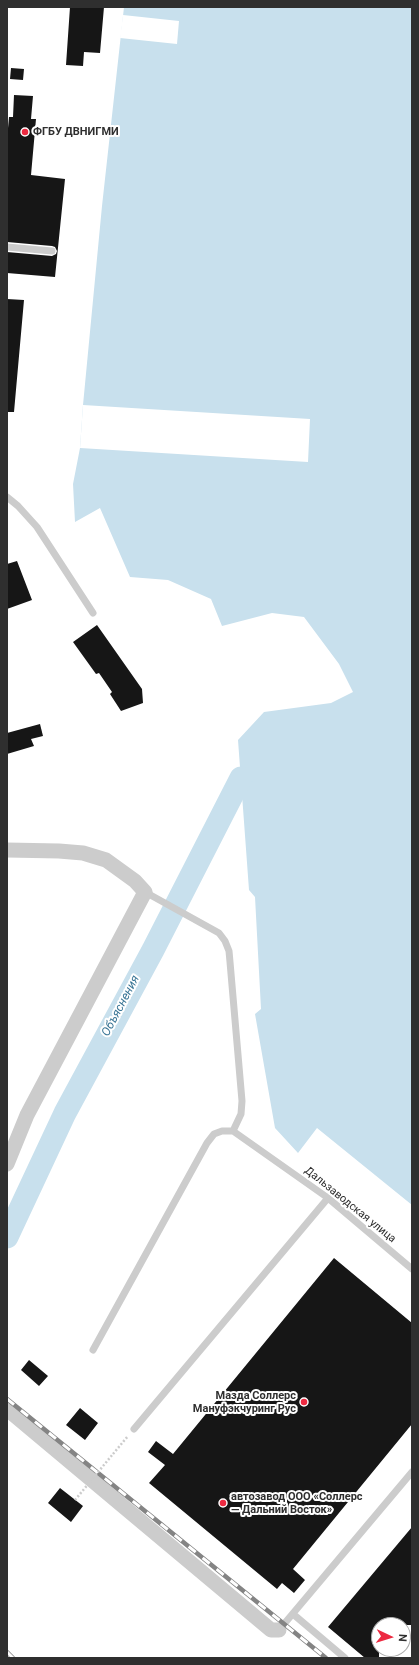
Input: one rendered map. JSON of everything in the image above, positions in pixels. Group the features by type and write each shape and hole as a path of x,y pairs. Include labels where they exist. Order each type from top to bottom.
{"street":[{"path":"7,850 59,850 84,853 106,860 135,881 145,892 27,1115 7,1164"},
{"path":"7,1409 271,1630 279,1630"}],"lane":[{"path":"7,247 52,251"},
{"path":"7,497 18,506 37,527 93,613"},
{"path":"93,1350 207,1143 214,1134 222,1131 233,1131 241,1114 242,1101 229,951 225,941 219,933 191,916 145,892"},
{"name":"Дальзаводская улица","path":"233,1131 328,1198 412,1270"},
{"path":"134,1429 328,1198"},
{"path":"279,1630 412,1472"},
{"path":"292,1614 345,1658"}],"path":[{"path":"75,1500 134,1429"}],"water":[{"path":"124,7 412,7 412,1205 317,1128 298,1153 275,1128 255,1014 261,1009 255,897 249,890 238,740 264,712 331,703 353,692 339,664 304,617 272,613 222,626 211,599 168,580 130,577 100,508 75,522 73,484 80,448 102,206"}],"pier":[{"path":"123,15 179,21 177,44 120,38"},
{"path":"83,405 310,419 308,462 80,448"}],"building":[{"path":"70,7 104,7 100,53 84,52 83,66 66,65"},
{"path":"11,68 24,69 23,80 10,79"},
{"path":"14,95 33,96 31,119 36,119 31,175 65,179 55,277 7,273 7,252 52,256 56,254 57,251 55,247 52,246 7,242 7,139 9,117 13,117"},
{"path":"7,299 24,300 14,412 7,412"},
{"path":"17,561 32,600 7,609 7,564"},
{"path":"97,625 142,689 143,703 121,711 110,694 112,692 99,673 96,674 73,642"},
{"path":"40,724 43,736 31,739 34,746 7,754 7,733"},
{"path":"334,1258 412,1323 412,1424 293,1569 305,1580 294,1593 282,1583 277,1589 149,1483 165,1465 148,1452 156,1441 173,1454"},
{"path":"29,1360 48,1376 39,1386 21,1370"},
{"path":"80,1408 98,1423 85,1440 66,1425"},
{"path":"60,1488 83,1506 71,1522 48,1503"},
{"path":"412,1527 412,1625 411,1617 371,1617 371,1657 379,1658 365,1658 328,1627"}],"waterway":[{"name":"Объяснения","path":"7,1237 65,1113 153,950 241,778"}],"railway":[{"path":"7,1399 326,1658"},
{"path":"7,1652 13,1658"}],"place":[{"name":"ФГБУ ДВНИГМИ","path":"25,132"},
{"name":"Мазда Соллерс Мануфэкчуринг Рус","path":"304,1402"},
{"name":"автозавод ООО «Соллерс — Дальний Восток»","path":"223,1503"}]}
